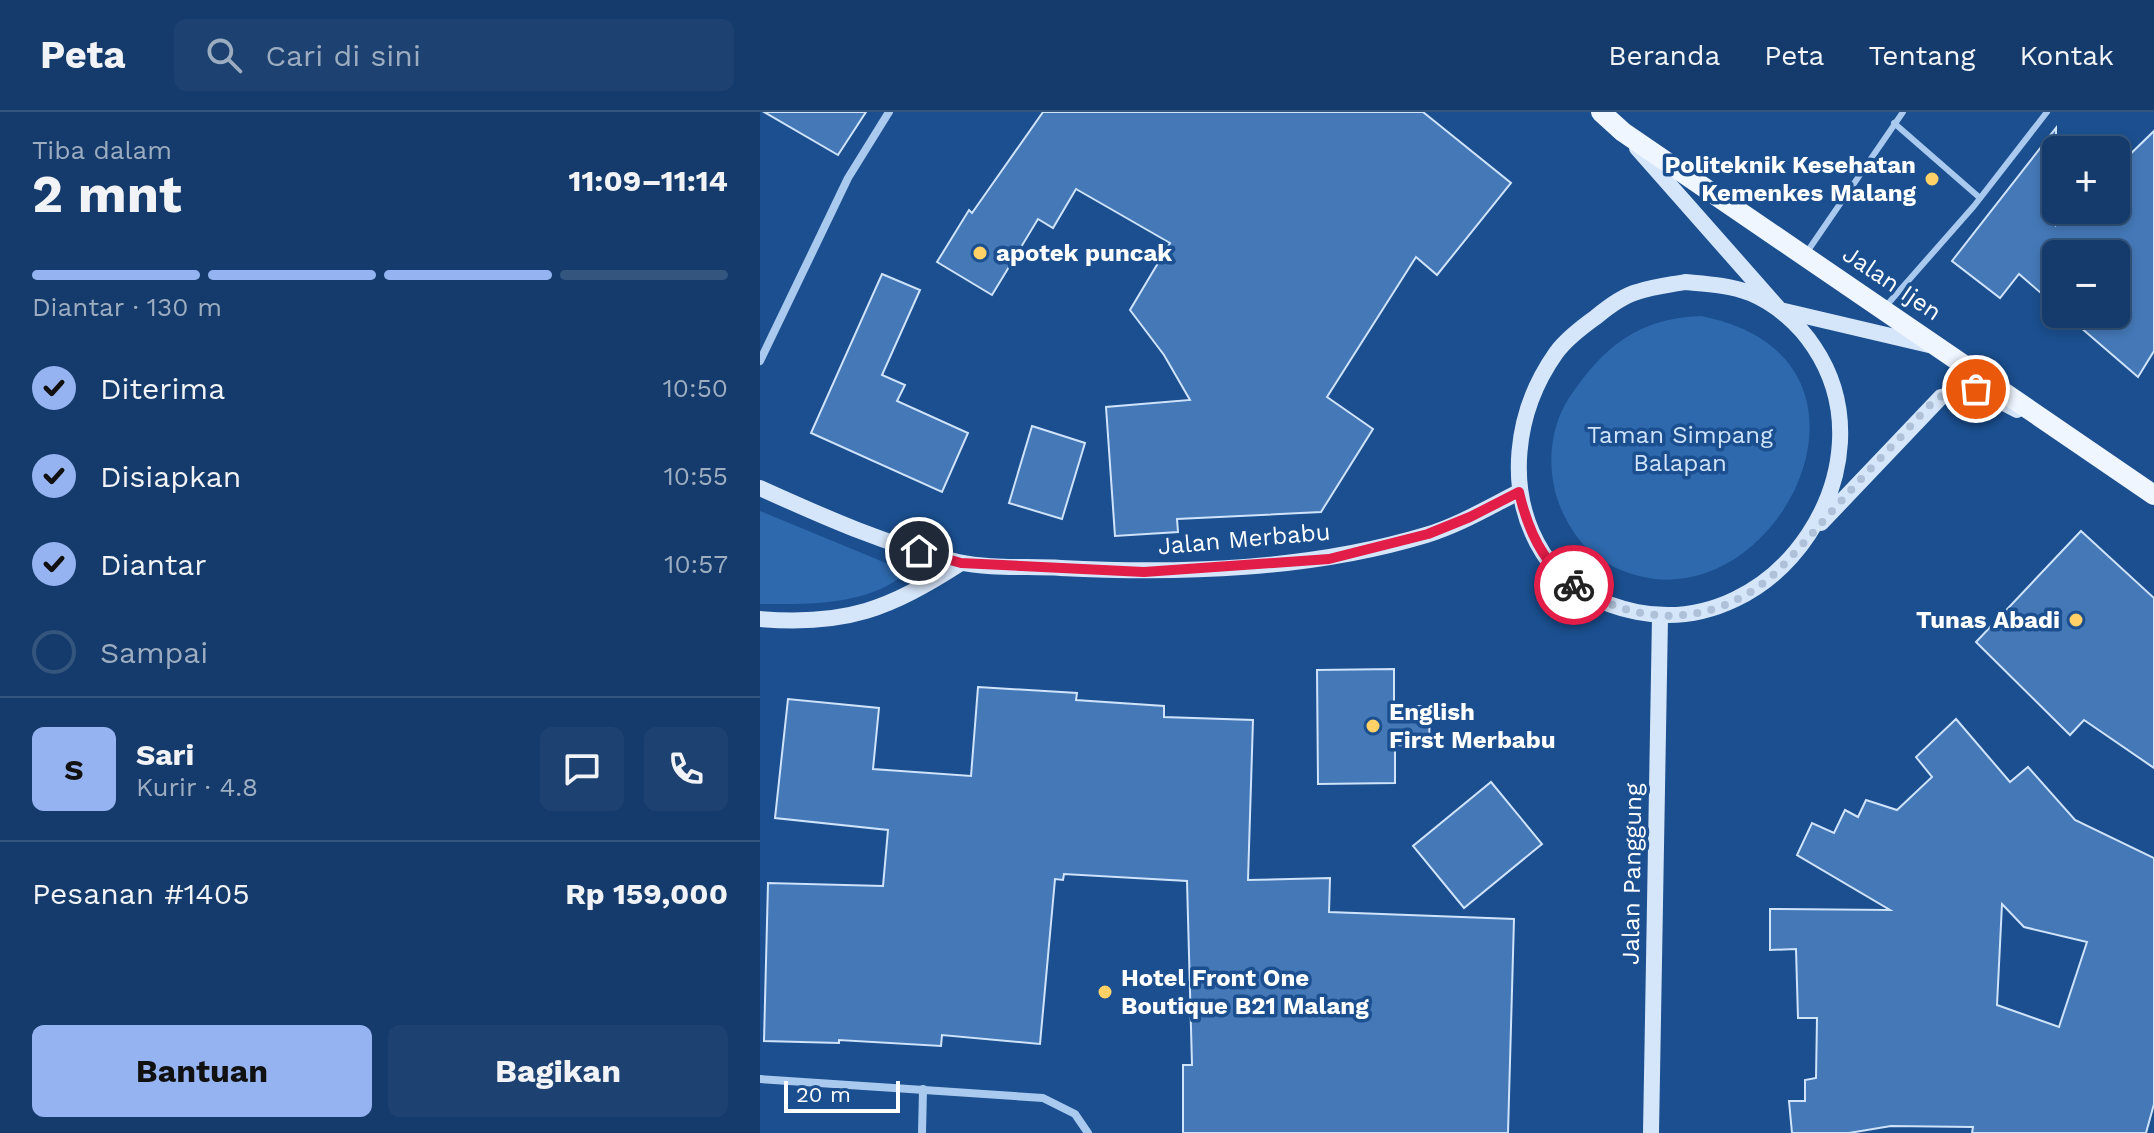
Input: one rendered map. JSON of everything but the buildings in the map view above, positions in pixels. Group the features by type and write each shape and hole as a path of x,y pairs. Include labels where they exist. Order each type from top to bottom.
{"main road":[{"name":"Jalan Ijen","path":"1601,112 1623,132 2154,495"},
{"path":"1623,132 1780,310 1807,336 1827,365 1840,409 1838,463 1828,496 1808,538"},
{"path":"1940,347 1780,310 1751,294 1721,285 1685,282 1636,292 1607,308 1556,352 1532,396 1519,443 1519,492 1525,518 1543,554 1567,580 1598,600 1660,617 1700,613 1762,584 1941,397 1976,389 2072,439"},
{"name":"Jalan Merbabu","path":"760,488 870,535 961,563 1144,572 1329,559 1428,534 1519,492"},
{"path":"760,619 797,622 855,615 917,591 961,563"},
{"name":"Jalan Panggung","path":"1651,1133 1660,617"}],"street":[{"path":"760,361 848,178 889,112"},
{"path":"760,1079 1043,1098 1075,1114 1088,1133"},
{"path":"922,1133 923,1089"}],"lane":[{"path":"1805,255 1903,112"},
{"path":"1884,309 1980,198 2047,112"},
{"path":"1894,123 1980,198"}],"green space":[{"name":"Taman Simpang Balapan","path":"1701,316 1763,340 1798,379 1810,426 1801,475 1776,521 1738,557 1691,577 1639,576 1616,568 1596,556 1572,530 1559,505 1552,474 1556,427 1569,398 1609,350 1641,329 1659,322"},
{"path":"760,511 898,568 901,577 852,598 815,603 760,604"}],"way so far":[{"path":"1574,585 1598,600 1660,617 1700,613 1733,600 1762,584 1786,562 1882,456 1941,397 1976,389"}],"place":[{"name":"Politeknik Kesehatan Kemenkes Malang","path":"1932,179"},
{"name":"apotek puncak","path":"980,253"},
{"name":"Tunas Abadi","path":"2076,620"},
{"name":"English First Merbabu","path":"1373,726"},
{"name":"Hotel Front One Boutique B21 Malang","path":"1105,992"}],"route":[{"path":"919,551 961,563 1144,572 1329,559 1428,534 1519,492 1525,518 1543,554 1574,585"}]}
